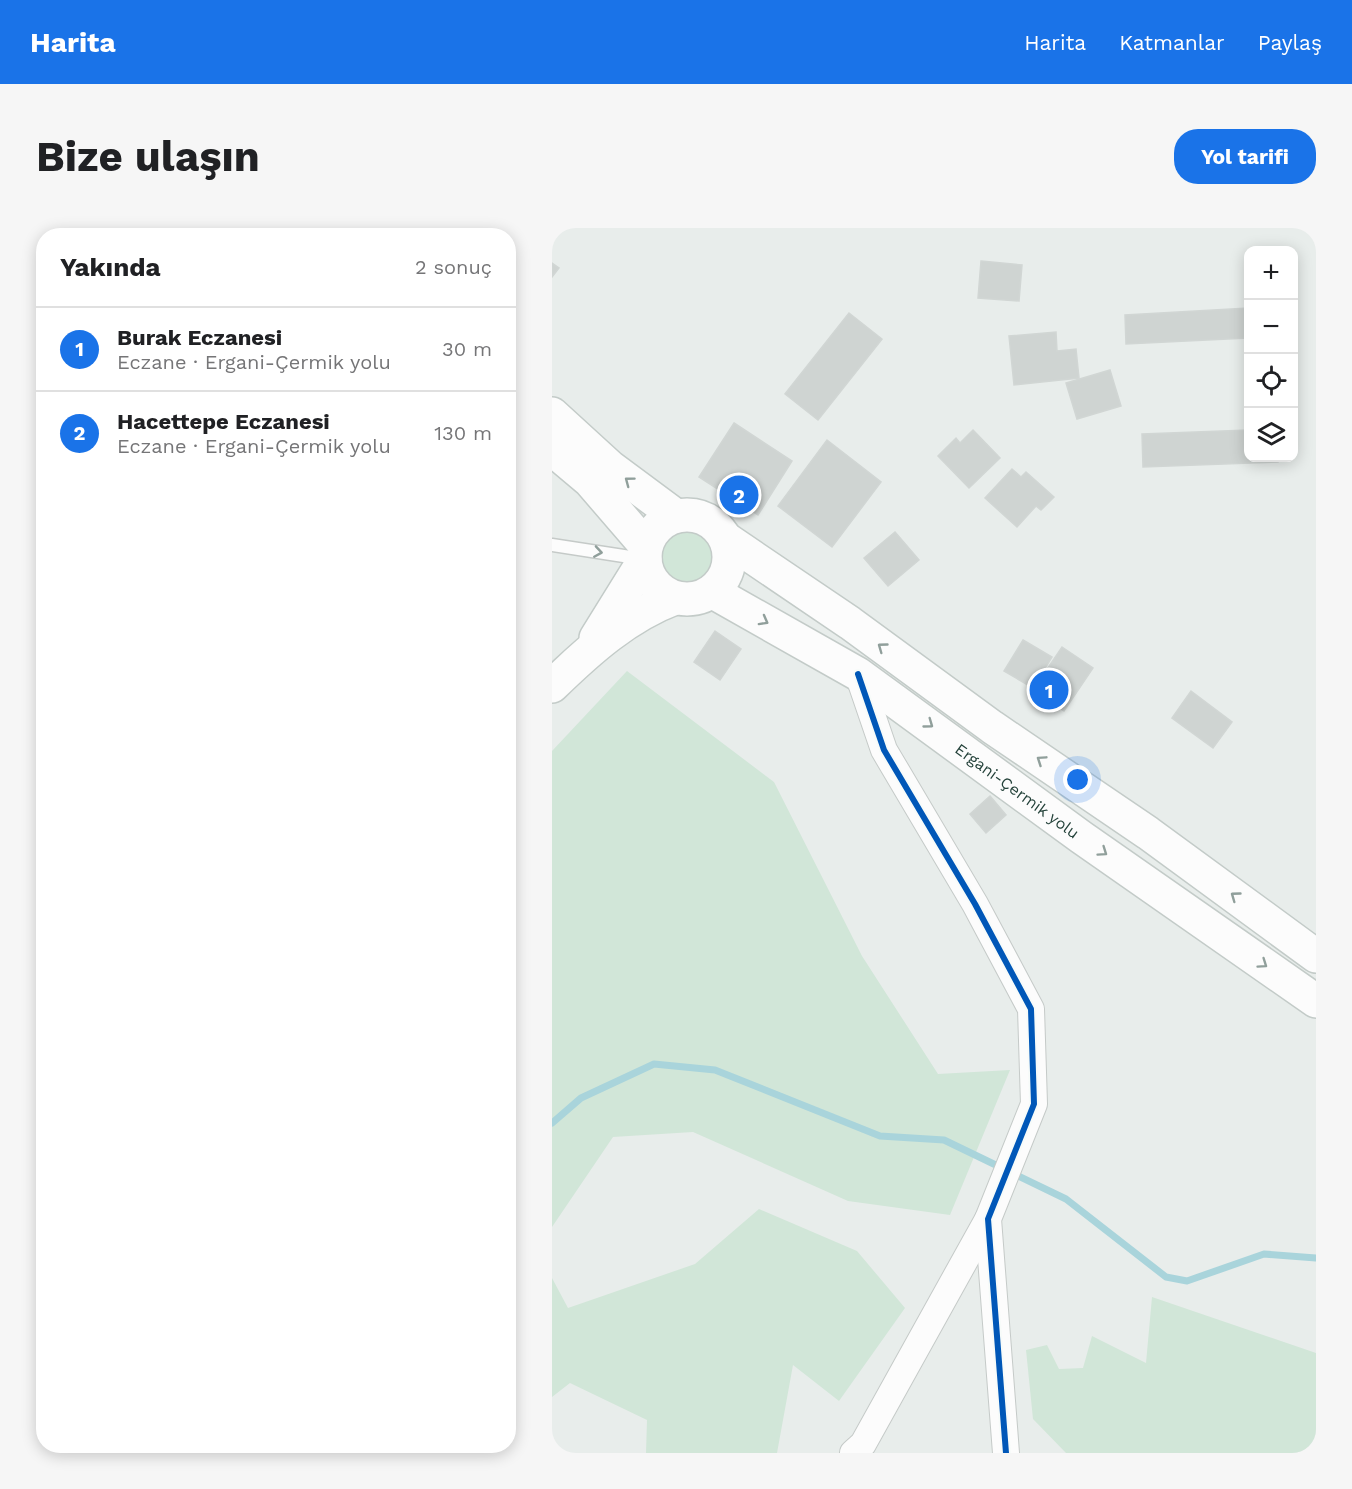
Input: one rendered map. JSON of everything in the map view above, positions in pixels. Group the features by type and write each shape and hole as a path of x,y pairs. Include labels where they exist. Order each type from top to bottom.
{"main road":[{"path":"552,414 610,467 676,516"},
{"path":"552,449 590,481 645,553 654,584 663,593 675,598 695,599 713,592 723,581 729,568 730,553 726,539"},
{"path":"589,649 645,553 652,533 663,522 676,516 691,514 705,518 717,527 726,539 1148,833 1316,956"},
{"name":"Ergani-Çermik yolu","path":"713,592 858,674 1081,837 1316,1001"},
{"path":"552,686 589,649 648,608 675,598"}],"street":[{"path":"853,1453 863,1444 988,1219 1034,1104 1031,1009 975,904 884,750 858,674"},
{"path":"988,1219 1006,1453"}],"lane":[{"path":"552,544 645,553"}],"green space":[{"path":"687,531 697,533 706,539 712,548 714,558 712,568 706,577 697,583 687,585 677,583 668,577 662,568 660,558 662,548 668,539 677,533"},
{"path":"627,671 774,782 862,956 938,1074 1010,1070 950,1215 848,1201 693,1132 613,1137 552,1227 552,751"},
{"path":"759,1209 857,1251 905,1308 839,1401 793,1365 777,1453 646,1453 647,1420 570,1383 552,1397 552,1278 568,1308 695,1264"},
{"path":"1152,1297 1316,1353 1316,1453 1066,1453 1033,1419 1026,1350 1047,1345 1059,1369 1083,1368 1092,1336 1146,1363"}],"building":[{"path":"981,261 1022,265 1019,301 978,298"},
{"path":"552,263 559,268 552,277"},
{"path":"1244,308 1244,338 1126,344 1125,315"},
{"path":"849,313 882,339 818,420 785,394"},
{"path":"1056,332 1057,351 1076,349 1079,378 1014,385 1009,336"},
{"path":"1110,370 1121,406 1077,419 1066,383"},
{"path":"734,423 792,461 758,515 699,477"},
{"path":"973,430 1000,458 969,488 938,456 956,438 960,443"},
{"path":"1244,430 1244,462 1278,462 1143,467 1142,434"},
{"path":"827,440 881,482 832,547 778,506"},
{"path":"1012,469 1021,477 1026,472 1054,497 1041,510 1036,506 1017,527 985,498"},
{"path":"895,532 919,560 888,586 864,558"},
{"path":"715,631 741,649 720,680 694,662"},
{"path":"1023,640 1052,657 1033,688 1004,671"},
{"path":"1062,647 1093,668 1064,711 1033,690"},
{"path":"1191,691 1232,722 1213,748 1172,718"},
{"path":"990,796 1006,815 986,833 970,814"}],"waterway":[{"path":"552,1123 581,1098 654,1064 715,1070 880,1136 944,1140 1002,1168"},
{"path":"1012,1173 1066,1199 1166,1277 1187,1281 1264,1254 1316,1258"}],"cycle path":[{"path":"858,674 884,750 975,904 1031,1009 1034,1104 988,1219 1006,1453"}],"place":[{"name":"Hacettepe Eczanesi","path":"739,495"},
{"name":"Burak Eczanesi","path":"1049,690"}]}
